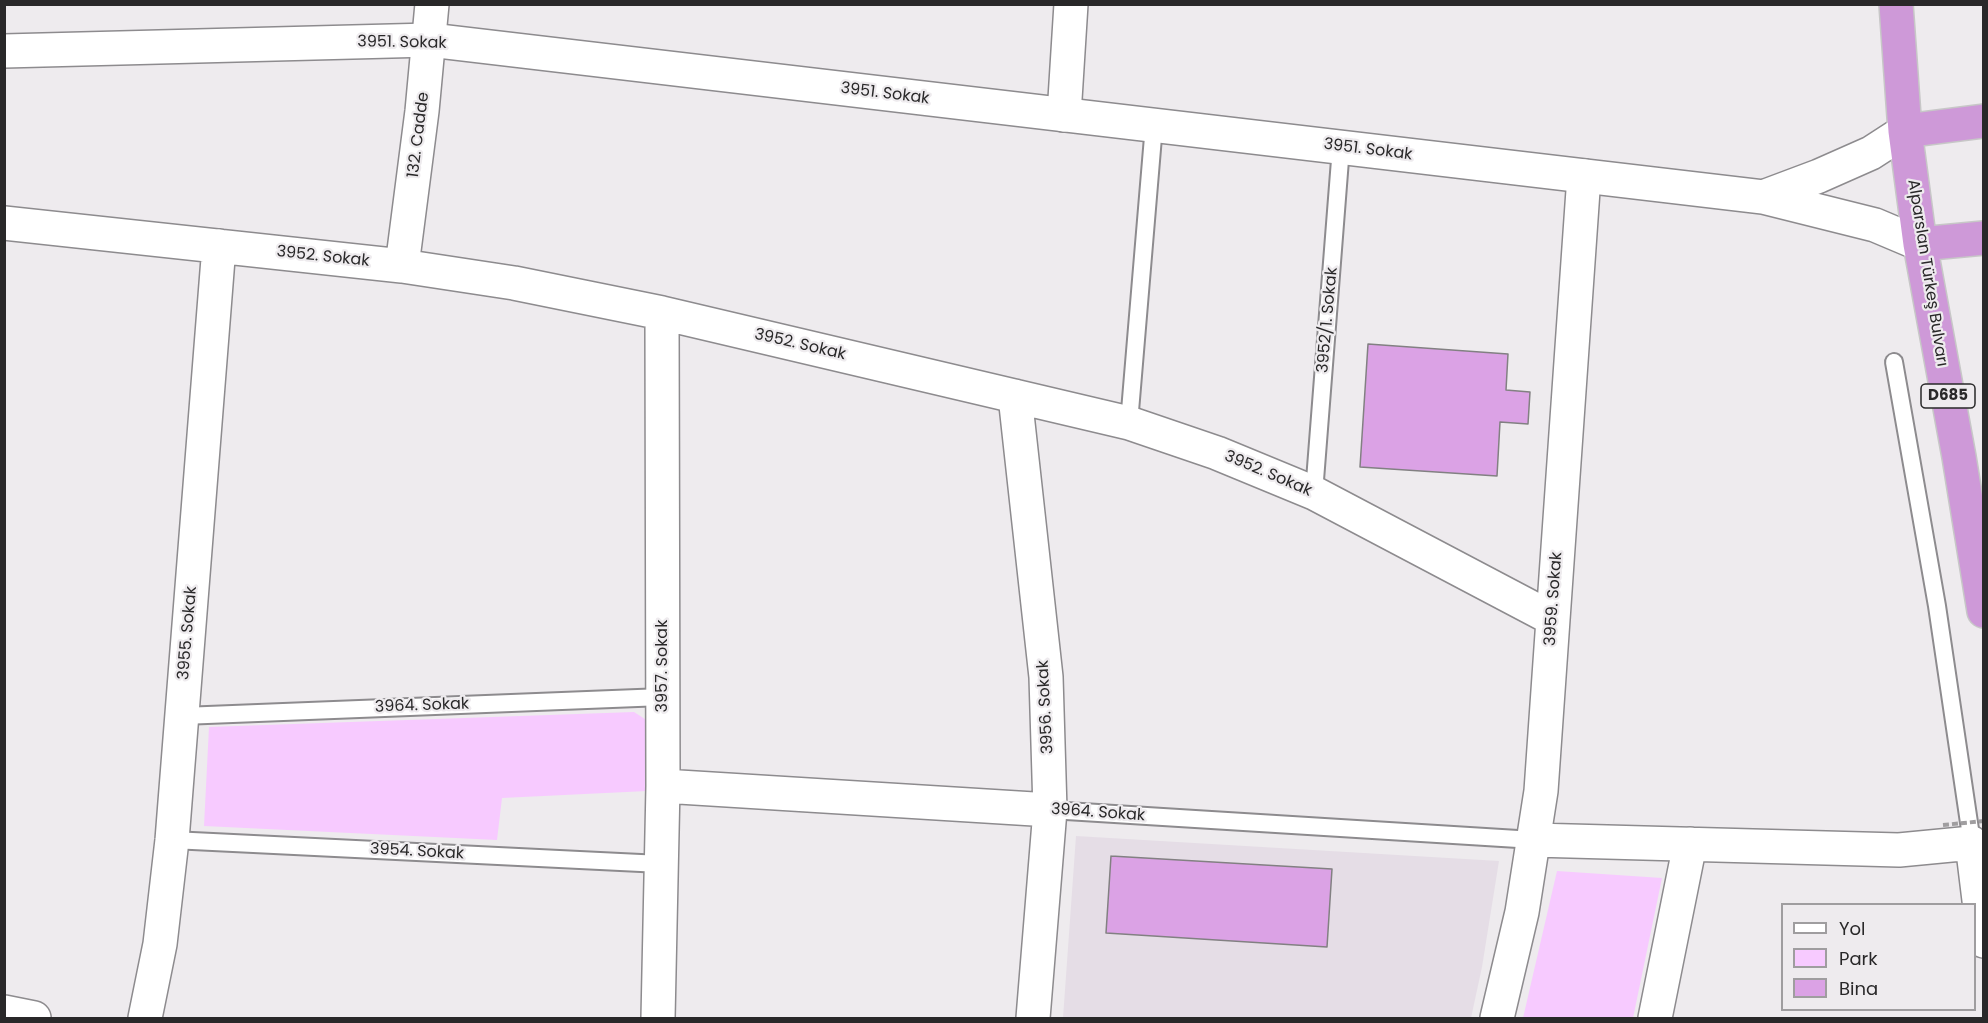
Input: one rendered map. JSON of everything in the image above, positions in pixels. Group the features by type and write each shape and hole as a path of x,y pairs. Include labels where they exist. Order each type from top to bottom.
{"highway":[{"name":"Alparslan Türkeş Bulvarı","path":"1896,4 1905,131 1920,244 1959,457 1983,611"},
{"path":"1905,131 1983,121"},
{"path":"1920,244 1983,238"}],"street":[{"name":"132. Cadde","path":"402,266 430,40 432,4"},
{"path":"1064,115 1071,4"},
{"name":"3951. Sokak","path":"4,51 430,40 1763,197 1875,225 1920,244"},
{"name":"3951. Sokak","path":"1763,197 1820,176 1871,153 1905,131"},
{"name":"3959. Sokak","path":"1497,1018 1522,912 1541,791 1584,176"},
{"name":"3952. Sokak","path":"4,223 402,266 514,284 662,313 1129,423 1217,453 1314,493 1553,619"},
{"name":"3955. Sokak","path":"146,1018 160,945 172,840 219,246"},
{"name":"3957. Sokak","path":"658,1018 663,786 662,313"},
{"name":"3956. Sokak","path":"1014,396 1046,677 1050,810 1033,1018"},
{"name":"3964. Sokak","path":"663,786 1050,810"},
{"path":"1534,840 1899,850 1978,832 1983,941"},
{"path":"1655,1018 1690,844"},
{"path":"4,1012 34,1018"}],"lane":[{"path":"1129,423 1154,125"},
{"name":"3952/1. Sokak","path":"1314,493 1341,147"},
{"path":"1894,362 1978,832"},
{"name":"3964. Sokak","path":"182,716 663,697"},
{"name":"3964. Sokak","path":"1050,810 1534,840"},
{"name":"3954. Sokak","path":"172,840 662,864"}],"path":[{"path":"1943,825 1978,832"}],"shaded area":[{"path":"1076,836 1499,861 1482,967 1471,1018 1063,1018"}],"green space":[{"path":"634,712 648,721 647,791 502,798 497,840 204,826 209,727"},
{"path":"1557,871 1662,878 1633,1018 1523,1018"}],"building":[{"path":"1368,344 1508,354 1506,390 1530,392 1528,424 1500,422 1497,476 1360,467"},
{"path":"1111,856 1332,869 1327,947 1106,933"}]}
